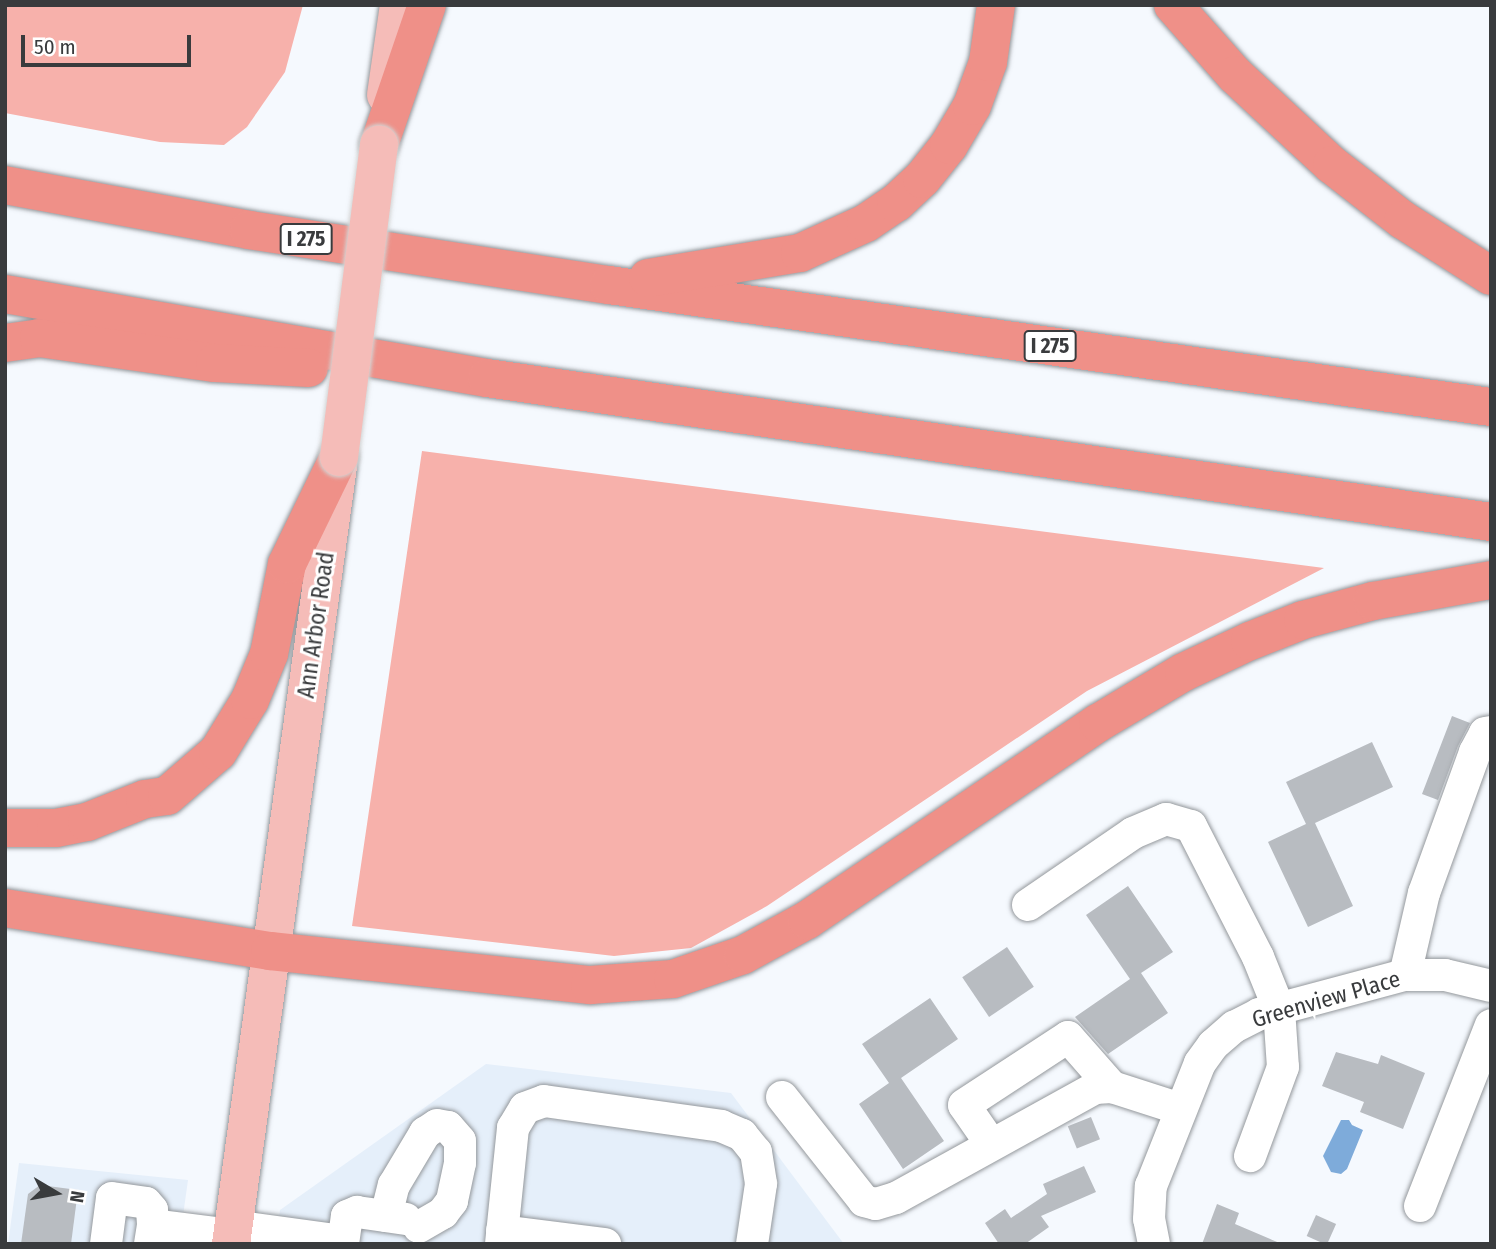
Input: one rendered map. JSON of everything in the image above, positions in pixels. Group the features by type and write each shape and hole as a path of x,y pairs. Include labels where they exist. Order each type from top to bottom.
{"highway":[{"path":"379,145 427,5"},
{"path":"609,285 800,253 866,223 896,203 950,145 972,106 988,62 996,5"},
{"path":"1173,5 1235,75 1332,165 1404,220 1491,276"},
{"name":"I 275","path":"5,185 249,230 609,285 1491,407"},
{"path":"5,294 487,377 1491,522"},
{"path":"5,343 39,338 215,363 487,377"},
{"path":"5,828 56,828 87,822 145,799 167,796 218,752 250,700 269,654 287,564 339,457"},
{"path":"5,908 270,951 590,985 645,983 700,972 743,955 807,920 1097,723 1184,672 1303,620 1373,601 1491,580"}],"main road":[{"name":"Ann Arbor Road","path":"232,1235 399,5"}],"street":[{"path":"1405,975 1424,893 1475,752 1485,733 1491,732"},
{"path":"1028,905 1133,833 1166,819 1191,826 1258,957 1279,1009 1283,1066 1250,1156"},
{"name":"Greenview Place","path":"1154,1244 1149,1219 1151,1186 1200,1063 1213,1045 1234,1027 1279,1009 1405,975 1445,975 1491,986"},
{"path":"1420,1206 1491,1024"},
{"path":"990,1144 964,1105 1068,1037 1112,1087"},
{"path":"782,1097 864,1201 876,1204 896,1198 1095,1088 1112,1087 1180,1109"},
{"path":"604,1244 502,1237 513,1128 525,1108 544,1101 721,1126 742,1135 756,1152 761,1184 751,1244"},
{"path":"106,1244 112,1198 146,1203 152,1210 152,1234 232,1235 343,1242 347,1216 357,1212 413,1220 418,1236 452,1201 460,1163 460,1141 447,1127 437,1125 425,1133 394,1185 386,1216"}],"shaded area":[{"path":"5,5 303,5 285,72 247,127 224,145 160,142 5,113"},
{"path":"422,451 1324,568 1087,691 767,906 691,948 614,956 352,926"},
{"path":"486,1064 731,1093 844,1244 276,1244 280,1210"},
{"path":"19,1163 188,1180 179,1244 8,1244"}],"water":[{"path":"1341,1120 1349,1120 1352,1125 1363,1130 1347,1169 1341,1174 1331,1172 1323,1156"}],"building":[{"path":"1452,716 1470,723 1458,746 1438,800 1422,794"},
{"path":"1372,742 1393,787 1315,823 1353,906 1308,927 1268,842 1306,824 1286,782"},
{"path":"1128,886 1173,952 1141,973 1168,1013 1108,1054 1075,1017 1130,979 1086,915"},
{"path":"1007,947 1034,987 989,1017 962,977"},
{"path":"930,998 958,1039 901,1078 944,1141 903,1169 859,1104 889,1083 862,1044"},
{"path":"1336,1052 1378,1064 1381,1055 1425,1073 1403,1129 1360,1112 1364,1102 1322,1086"},
{"path":"1091,1117 1100,1139 1077,1149 1068,1126"},
{"path":"1084,1166 1096,1192 1041,1216 1049,1227 1025,1244 999,1244 985,1223 1005,1209 1011,1218 1047,1194 1043,1184"},
{"path":"40,1185 78,1190 71,1244 21,1244 28,1194"},
{"path":"1217,1204 1239,1213 1235,1224 1282,1244 1202,1244"},
{"path":"1316,1215 1336,1224 1327,1244 1307,1236"}]}
